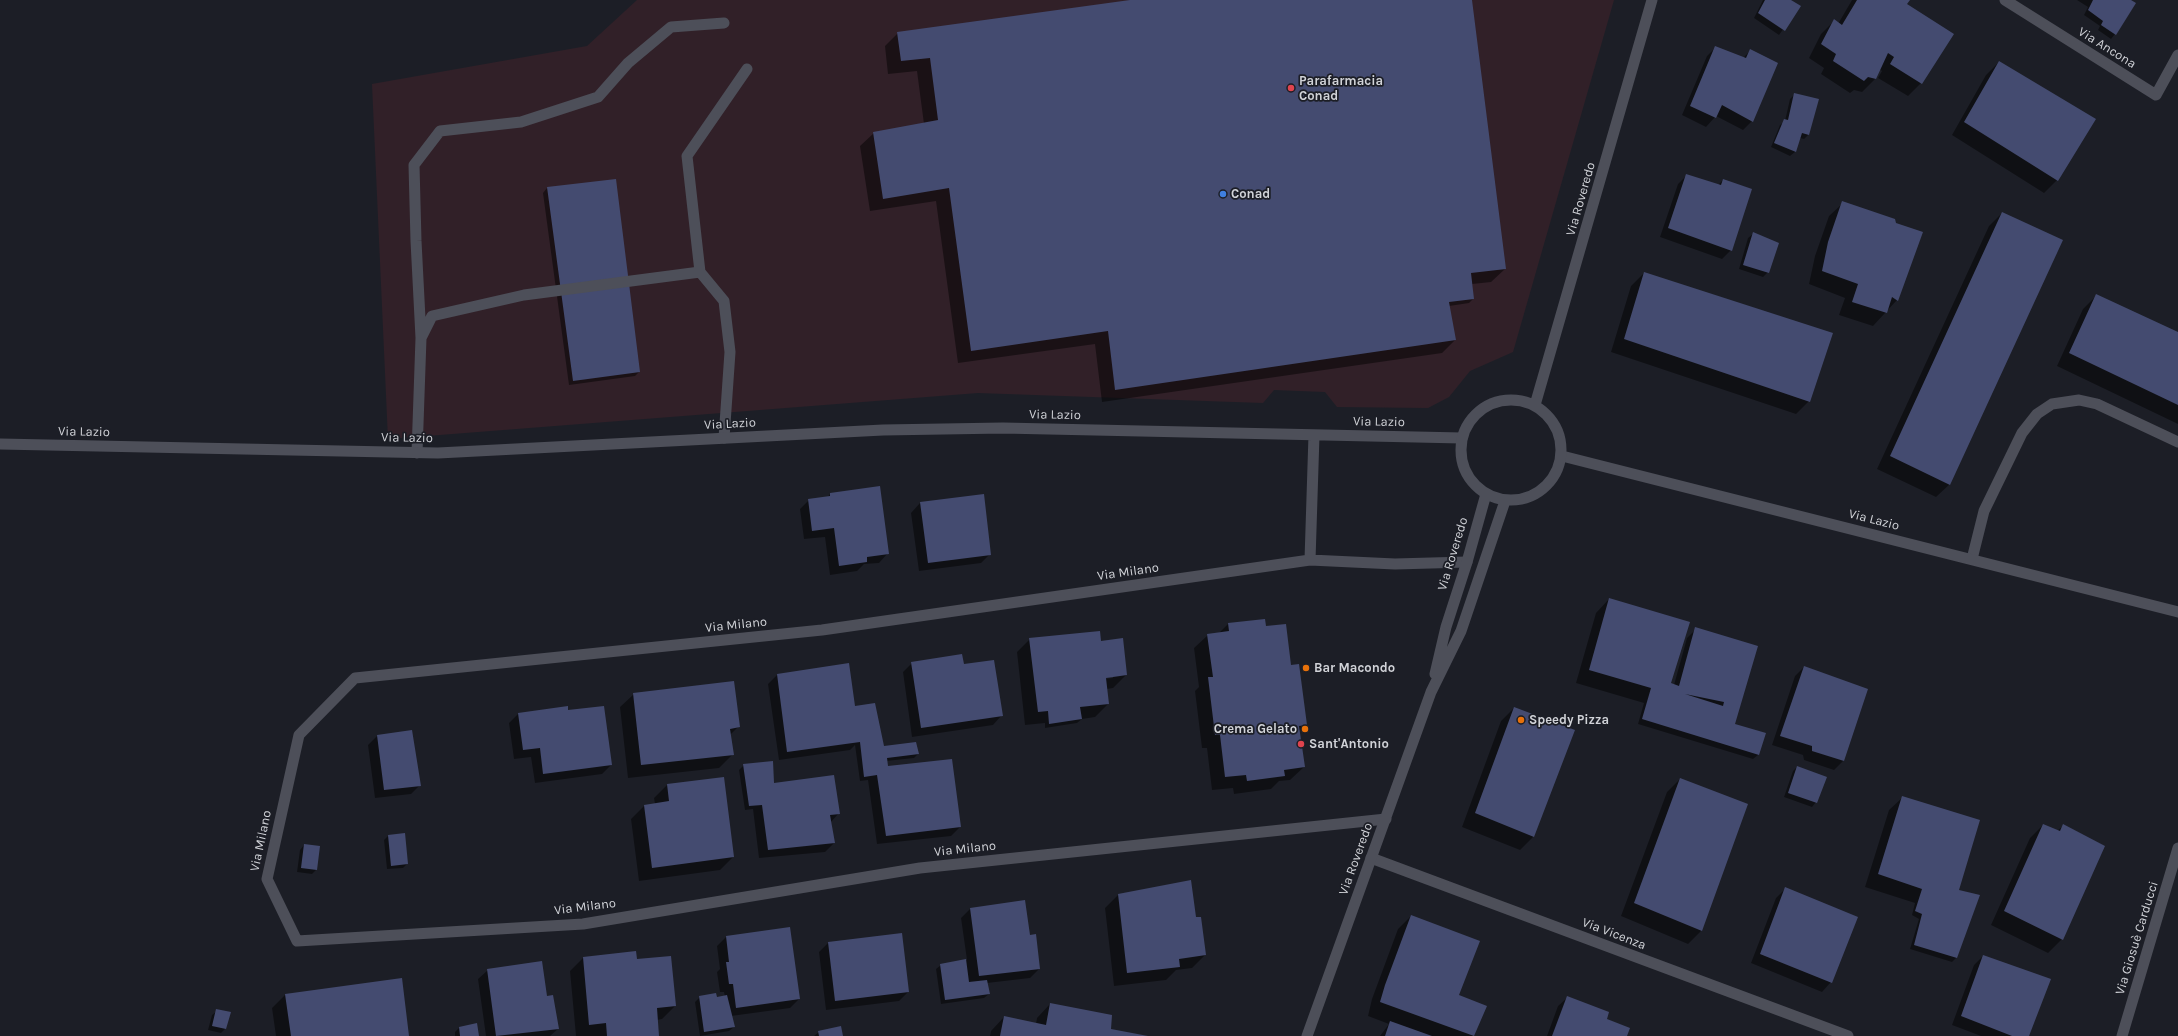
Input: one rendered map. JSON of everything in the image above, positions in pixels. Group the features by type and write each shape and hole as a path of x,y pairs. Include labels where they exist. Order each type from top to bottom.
{"street":[{"name":"Via Roveredo","path":"1535,405 1652,0"},
{"name":"Via Ancona","path":"2005,0 2156,95 2178,55"},
{"path":"417,452 421,338 414,165 440,131 521,122 598,97 628,63 670,26 724,22"},
{"path":"724,438 730,352 724,301 700,272 687,156 747,69"},
{"path":"421,338 432,316 524,295 700,272"},
{"path":"1505,400 1520,400 1535,405 1547,414 1556,426 1561,441 1562,456 1557,471 1549,484 1536,494 1521,500 1505,501 1486,494 1473,484 1464,470 1461,454 1462,438 1468,424 1478,412 1491,404 1505,400"},
{"path":"1972,559 1984,511 2022,433 2037,414 2052,404 2079,400 2097,404 2178,442"},
{"name":"Via Lazio","path":"0,444 417,452 883,430 1003,428 1462,438"},
{"path":"1310,560 1314,435"},
{"name":"Via Lazio","path":"1562,456 2178,612"},
{"name":"Via Roveredo","path":"1431,692 1446,626 1467,562 1486,494"},
{"name":"Via Roveredo","path":"1307,1036 1431,692 1461,631 1505,501"},
{"name":"Via Milano","path":"1386,819 920,868 583,924 297,941 267,879 299,735 355,678 822,630 1310,560 1395,564 1467,562"},
{"name":"Via Giosuè Carducci","path":"2122,1036 2178,848"},
{"name":"Via Vicenza","path":"1371,858 1848,1036"}],"shaded area":[{"path":"637,0 1614,0 1513,352 1470,371 1449,397 1428,408 1337,407 1325,392 1274,390 1263,403 978,393 388,439 372,84 587,46"}],"building":[{"name":"Conad","path":"1130,0 1472,0 1506,269 1471,273 1474,299 1449,302 1456,340 1115,390 1108,331 971,351 949,188 883,199 873,132 938,120 930,58 901,61 897,32"},
{"path":"1765,0 1791,0 1801,6 1785,31 1758,13"},
{"path":"1857,0 1910,0 1907,4 1954,34 1922,84 1890,64 1894,57 1888,53 1876,79 1868,77 1864,81 1833,61 1836,54 1821,44 1834,19 1842,25"},
{"path":"2093,0 2131,0 2136,3 2116,35 2101,25 2103,21 2088,10"},
{"path":"1715,46 1746,58 1750,49 1778,63 1753,122 1722,105 1716,118 1690,106"},
{"path":"1999,61 2096,119 2058,181 1964,122"},
{"path":"1794,93 1819,99 1809,135 1802,133 1796,152 1774,143 1784,119 1788,120"},
{"path":"1686,174 1721,185 1723,179 1752,189 1732,251 1668,228"},
{"path":"616,179 640,372 573,381 547,187"},
{"path":"1842,201 1895,219 1896,223 1923,232 1898,301 1892,297 1887,313 1852,302 1858,284 1822,271 1828,242"},
{"path":"2002,212 2063,240 1950,485 1890,456"},
{"path":"1753,232 1779,243 1769,273 1743,265"},
{"path":"1644,272 1833,333 1810,402 1624,339"},
{"path":"2096,294 2178,332 2178,405 2069,353"},
{"path":"880,486 889,554 867,557 867,562 839,566 834,528 812,531 808,499 830,496 830,493"},
{"path":"984,494 991,555 928,563 920,502"},
{"path":"1609,598 1690,622 1671,683 1679,686 1695,627 1758,646 1735,724 1766,733 1759,755 1642,719 1651,688 1589,670","holes":["1685,694 1724,702 1723,706"]},
{"path":"1265,619 1266,626 1286,624 1291,665 1299,664 1307,725 1299,726 1305,767 1284,770 1285,776 1247,781 1246,775 1225,777 1220,735 1215,735 1208,677 1213,677 1207,634 1229,631 1228,623"},
{"path":"1100,631 1101,641 1123,638 1127,675 1106,678 1109,704 1080,707 1082,719 1049,724 1048,711 1038,712 1029,638"},
{"path":"962,654 964,664 994,660 1003,716 921,728 911,662"},
{"path":"849,663 855,706 875,703 884,746 916,742 919,754 887,758 888,766 952,759 961,827 886,836 877,775 864,777 860,742 787,752 777,674"},
{"path":"1804,666 1868,689 1844,761 1812,751 1812,746 1780,736"},
{"path":"734,681 740,727 730,729 734,755 641,765 633,693"},
{"path":"568,706 568,710 604,706 612,765 543,774 540,748 523,750 518,713"},
{"path":"1514,707 1575,730 1534,837 1475,813"},
{"path":"412,730 421,786 384,790 377,735"},
{"path":"773,761 774,783 834,775 840,814 830,815 835,843 768,850 762,805 749,806 743,764"},
{"path":"1797,766 1827,777 1817,803 1788,793"},
{"path":"724,777 734,857 652,868 644,805 669,801 667,784"},
{"path":"1680,778 1748,804 1702,931 1634,903"},
{"path":"1902,796 1980,820 1959,890 1980,895 1957,958 1914,945 1922,914 1915,911 1922,889 1878,874"},
{"path":"2043,824 2060,831 2063,824 2105,846 2063,940 2004,911"},
{"path":"405,833 408,864 391,866 388,835"},
{"path":"304,844 320,846 317,870 301,868"},
{"path":"1191,880 1196,917 1201,917 1206,955 1179,959 1180,967 1127,973 1118,894"},
{"path":"1785,887 1858,917 1832,983 1760,954"},
{"path":"1025,900 1030,935 1036,934 1040,969 979,976 970,908"},
{"path":"1411,915 1480,941 1459,995 1487,1006 1474,1036 1380,1002"},
{"path":"790,927 800,999 736,1008 733,984 729,984 726,962 729,962 726,936"},
{"path":"902,933 909,992 835,1001 828,942"},
{"path":"636,951 637,959 671,956 676,1006 657,1008 659,1036 607,1036 606,1023 589,1025 583,957"},
{"path":"1983,955 2051,979 2029,1036 2012,1036 1961,1016"},
{"path":"966,959 969,982 987,980 990,994 945,1000 940,964"},
{"path":"542,961 547,996 553,995 559,1029 496,1036 487,969"},
{"path":"402,978 409,1036 291,1036 285,994"},
{"path":"716,993 717,997 727,995 735,1027 704,1032 699,996"},
{"path":"1567,996 1609,1012 1607,1019 1630,1028 1627,1036 1552,1036"},
{"path":"1050,1003 1112,1015 1111,1029 1148,1036 1000,1036 1004,1016 1046,1025"},
{"path":"216,1009 231,1012 226,1029 212,1026"},
{"path":"1390,1021 1432,1036 1385,1036"},
{"path":"477,1023 479,1036 460,1036 459,1027"},
{"path":"841,1026 843,1036 819,1036 818,1031"}],"place":[{"name":"Parafarmacia Conad","path":"1291,88"},
{"name":"Conad","path":"1223,194"},
{"name":"Bar Macondo","path":"1306,668"},
{"name":"Speedy Pizza","path":"1521,720"},
{"name":"Crema Gelato","path":"1305,729"},
{"name":"Sant'Antonio","path":"1301,744"}]}
